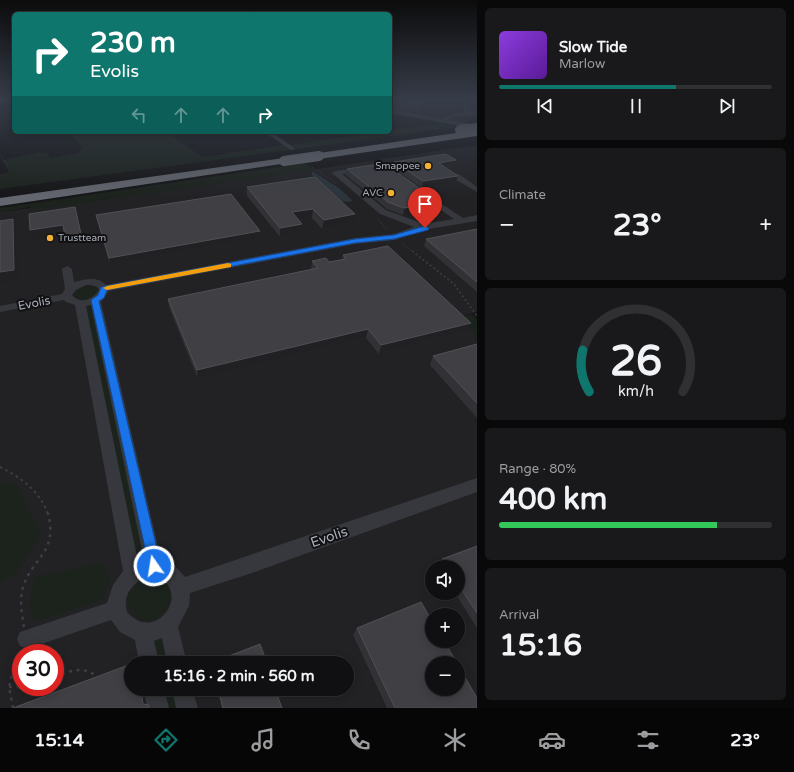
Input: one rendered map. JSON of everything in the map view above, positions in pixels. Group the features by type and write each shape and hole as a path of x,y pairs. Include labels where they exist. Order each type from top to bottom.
{"highway":[{"path":"316,154 448,132"},
{"path":"0,195 316,154 470,132"},
{"path":"0,202 282,158"}],"street":[{"path":"270,134 293,149"},
{"path":"370,168 336,173 383,212 423,228"},
{"path":"456,176 477,190"},
{"path":"420,191 462,221"},
{"path":"67,269 68,292 70,300 80,303 95,300 101,296 103,289 355,241 394,237 423,228 477,218"},
{"name":"Evolis","path":"0,309 68,292 81,283 91,282 99,284 103,289"},
{"path":"95,300 154,566"},
{"path":"80,303 132,574"},
{"name":"Evolis","path":"181,587 249,565 477,485"},
{"path":"154,566 171,572 177,578 181,587 181,603 178,611 168,624 160,629 143,632 134,630 126,625 120,618 117,599 120,590 132,574 147,567 154,566"},
{"path":"27,639 118,609"},
{"path":"168,624 175,656"},
{"path":"143,632 148,656"},
{"path":"155,696 158,708"},
{"path":"184,696 187,708"}],"path":[{"path":"0,154 7,165"},
{"path":"0,467 21,478 32,488 41,498 49,512 50,539 46,550 38,563 29,572 22,589 20,607 27,639 18,650 9,687 13,708"},
{"path":"64,674 82,668 92,671 101,682"}],"shaded area":[{"path":"420,132 297,149 291,145 365,134"},
{"path":"71,134 170,134 202,157 284,145 290,150 0,189 0,174 9,172 2,160 40,152 47,153 50,158 79,153 82,147"},
{"path":"477,145 477,312 458,317 477,335 477,708 0,708 0,212 303,171"},
{"path":"305,163 314,170 32,210 30,207 0,212 0,208"},
{"path":"312,171 339,188 353,201 342,201 312,175"},
{"path":"85,285 97,287 99,291 91,298 87,299 80,299 74,296 76,289"},
{"path":"92,304 149,562 136,566 84,305"},
{"path":"472,314 477,320 477,335 458,317"},
{"path":"0,483 16,484 41,535 16,574 0,583"},
{"path":"101,563 108,573 109,582 107,590 101,601 34,622 29,605 34,577"},
{"path":"152,576 165,582 171,590 171,600 166,610 158,617 149,621 139,619 130,611 127,605 127,599 136,584 141,580"},
{"path":"165,633 170,656 154,656 150,638"},
{"path":"161,696 178,696 181,708 164,708"}],"building":[{"path":"446,154 456,160 439,163 458,176 423,181 394,162"},
{"name":"AVC","path":"384,163 439,202 404,208 388,202 347,169"},
{"path":"315,177 355,214 324,220 313,209 292,212 302,224 280,228 247,187"},
{"path":"231,194 260,231 109,258 96,215"},
{"path":"75,207 81,234 65,236 63,225 30,230 29,214"},
{"path":"13,219 14,270 0,272 0,221"},
{"path":"477,229 477,282 426,239"},
{"path":"388,246 471,323 381,345 368,329 197,370 168,299 318,268 312,261 326,258 329,262 346,259 343,255"},
{"path":"477,344 477,403 433,356"},
{"path":"477,546 477,613 465,595 465,560 442,559"},
{"path":"421,602 425,609 425,648 448,648 453,656 425,656 425,696 465,696 465,677 477,698 477,708 395,708 357,628"},
{"path":"260,644 264,656 229,656"},
{"path":"124,667 124,696 142,696 143,704 149,705 149,708 13,708 45,696 64,696 64,689"},
{"path":"220,696 278,696 282,708 223,708"}],"slow traffic":[{"path":"107,288 228,265"}],"place":[{"name":"Smappee","path":"428,166"},
{"name":"AVC","path":"391,193"},
{"name":"Trustteam","path":"50,238"}],"route":[{"path":"154,566 95,300 101,296 104,290 103,289 355,241 400,236 420,228 425,228"}]}
